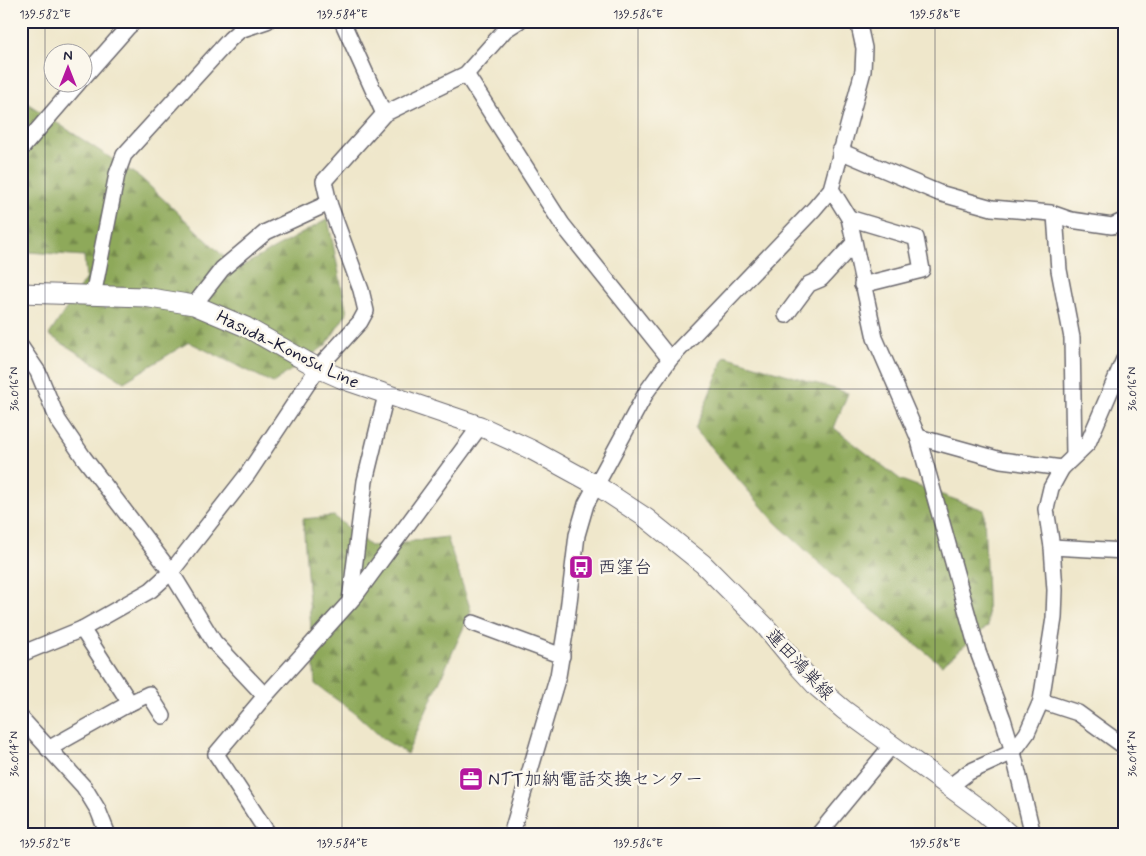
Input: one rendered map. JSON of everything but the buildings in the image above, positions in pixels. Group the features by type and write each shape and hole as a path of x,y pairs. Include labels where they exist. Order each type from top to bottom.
{"main road":[{"name":"Hasuda-Konosu Line","path":"21,293 144,297 194,305 246,327 318,368 386,394 480,426 525,446 596,485"},
{"name":"蓮田鴻巣線","path":"596,485 646,518 703,564 765,626 818,687 844,710 949,787 1010,835"}],"street":[{"path":"93,296 117,174 124,155 230,39 240,30 267,21"},
{"path":"342,21 384,114"},
{"path":"21,654 82,629 151,590 171,572 247,475 318,368 360,322 366,311 361,290 329,203 324,181 384,114 466,74 505,30 519,21"},
{"path":"511,835 562,656 577,535 586,504 647,391 670,359 831,189 863,71 864,48 858,21"},
{"path":"92,67 128,23"},
{"path":"466,74 562,224 670,359"},
{"path":"21,149 70,92"},
{"path":"840,151 939,193 992,208 1055,215 1071,220 1112,226 1125,220"},
{"path":"831,189 849,218 875,338 918,437 978,652 1013,752 1033,835"},
{"path":"194,305 222,269 266,232 329,203"},
{"path":"1055,215 1059,270 1072,338 1074,456"},
{"path":"849,218 916,238 922,270 862,285"},
{"path":"786,315 809,284 821,279 854,243"},
{"path":"21,347 38,372 58,420 84,458 171,572 214,642 265,696"},
{"path":"949,787 969,772 1013,752 1027,732 1041,701 1054,618 1055,590 1052,547 1046,509 1051,488 1062,468 1088,443 1125,357"},
{"path":"350,601 365,481 386,394"},
{"path":"269,835 216,754 350,601 480,426"},
{"path":"918,437 1002,460 1062,468"},
{"path":"1052,547 1125,551"},
{"path":"473,623 562,656"},
{"path":"82,629 130,703"},
{"path":"48,749 130,703 150,694 163,716"},
{"path":"1041,701 1078,713 1125,747"},
{"path":"21,718 84,786 98,810 108,835"},
{"path":"818,835 892,745"}],"green space":[{"path":"21,99 141,178 237,269 328,219 347,313 326,345 273,383 189,342 124,382 49,335 86,278 84,256 28,252 21,223"},
{"path":"725,356 848,393 834,428 901,480 984,510 988,626 942,665 862,602 776,523 695,429"},
{"path":"334,516 370,546 447,537 471,611 407,754 382,738 355,713 315,684 303,519"}],"place":[{"name":"西窪台","path":"581,567"},
{"name":"NTT加納電話交換センター","path":"471,779"}]}
